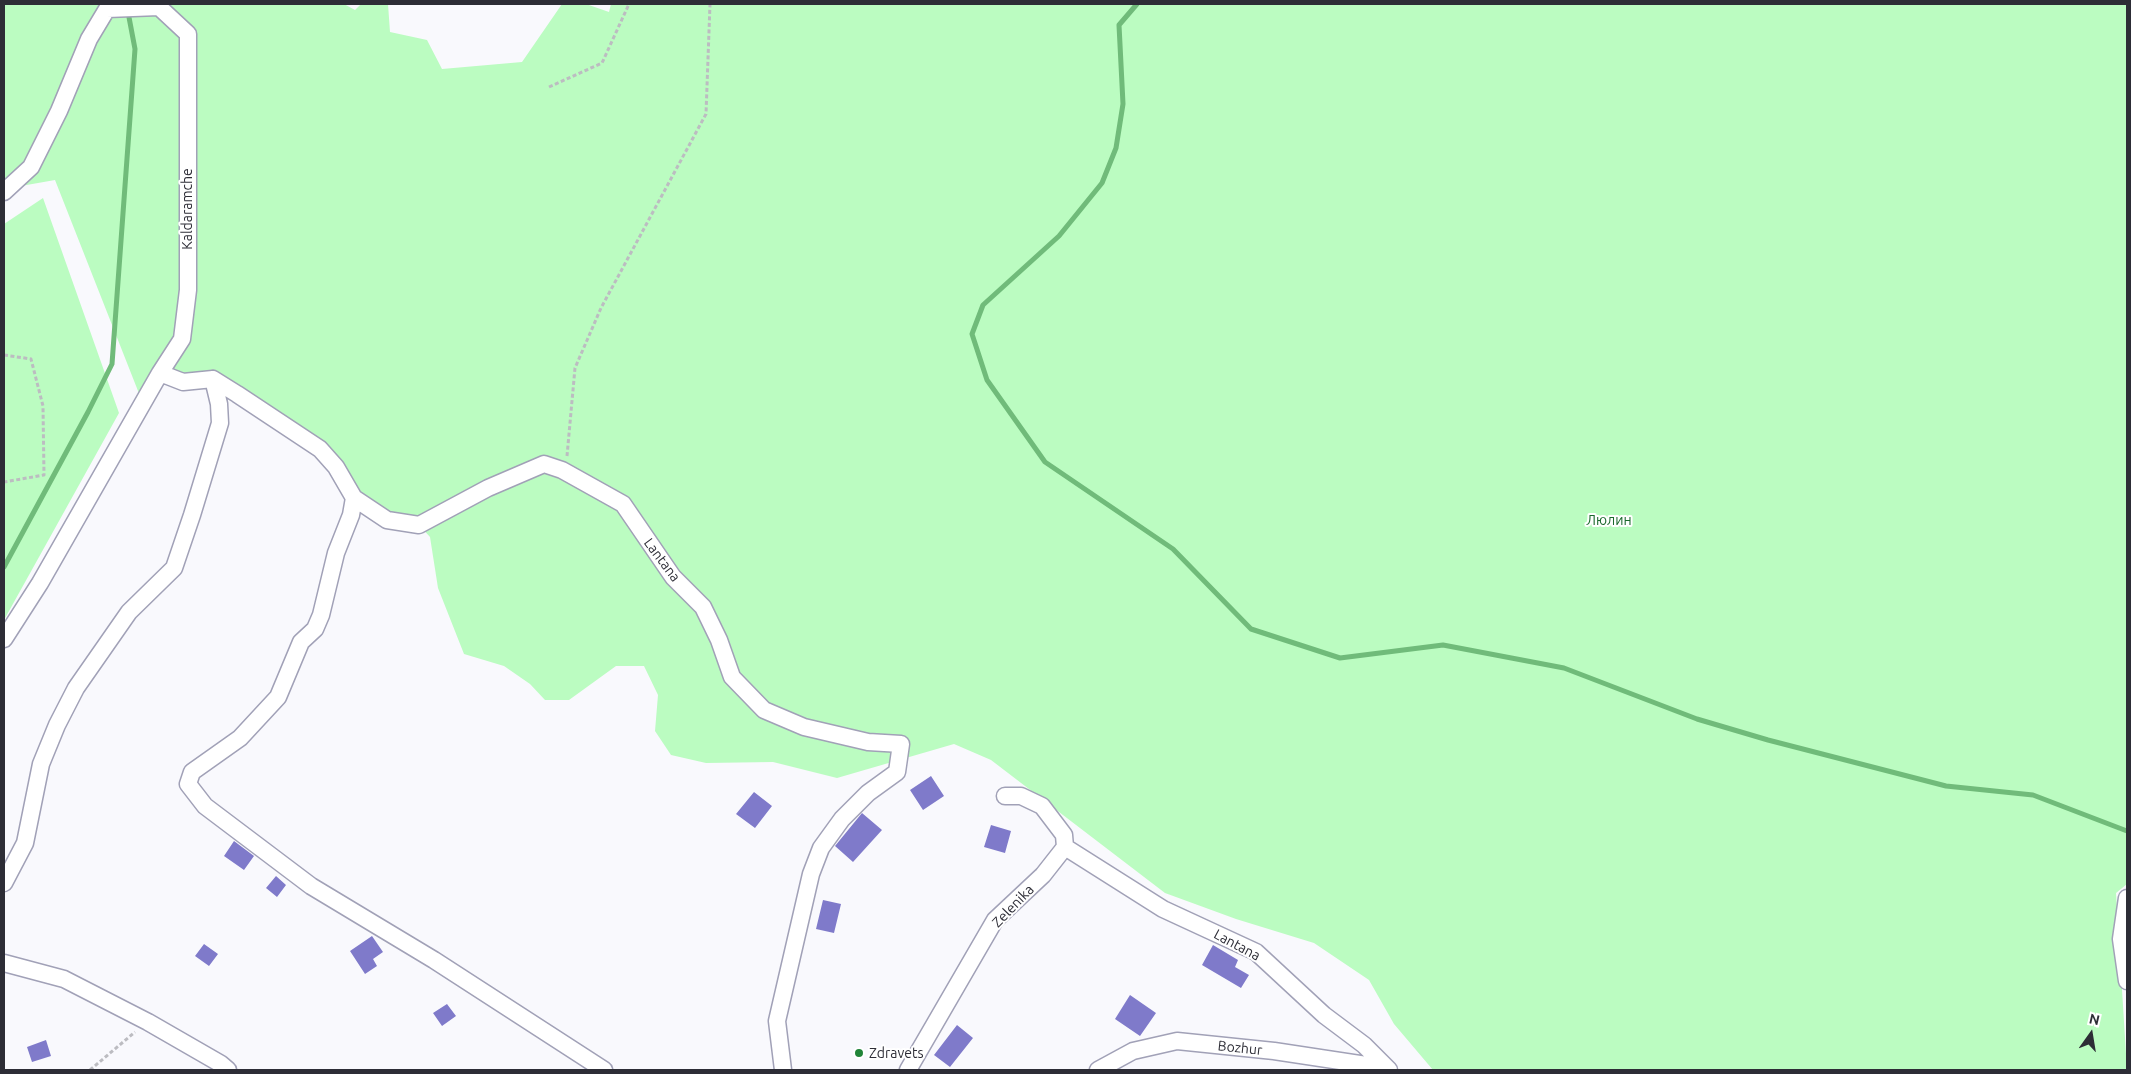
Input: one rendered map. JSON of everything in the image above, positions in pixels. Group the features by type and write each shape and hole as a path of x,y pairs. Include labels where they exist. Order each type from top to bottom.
{"street":[{"name":"Kaldaramche","path":"4,192 30,167 59,111 89,39 107,9 159,7 188,34 188,290 182,339 160,373 40,583 4,639"},
{"path":"160,373 183,382 212,379 320,449 336,467 354,498 387,520 419,525 488,488 544,464 567,462"},
{"path":"4,883 25,843 41,764 57,725 76,688 129,612 174,568 220,423 219,404 212,379"},
{"name":"Lantana","path":"544,464 562,470 622,504 673,577 703,607 719,640 732,677 764,710 804,728 868,742 902,744 897,772 868,793 842,819 821,848 811,874 777,1021 783,1070"},
{"path":"354,498 351,516 336,553 320,615 315,628 301,642 278,697 240,738 192,772 188,784 205,806 311,886 434,960 604,1070"},
{"path":"1005,796 1021,796 1042,806 1064,835 1065,847"},
{"name":"Lantana","path":"1065,847 1163,909 1256,952 1324,1015 1364,1045 1388,1069"},
{"name":"Zelenika","path":"908,1070 995,920 1043,876 1065,847"},
{"path":"2127,898 2121,939 2127,981"},
{"path":"4,963 64,979 148,1022 221,1064 228,1070"},
{"name":"Bozhur","path":"1098,1070 1134,1051 1177,1041 1274,1051 1388,1069"}],"path":[{"path":"549,87 602,63 629,4"},
{"path":"567,462 575,368 601,308 706,114 710,4"},
{"path":"4,355 31,360 43,406 44,465 44,475 4,482"},
{"path":"90,1070 148,1022"}],"green space":[{"name":"Люлин","path":"4,4 344,4 355,10 361,4 388,4 390,32 427,40 442,69 522,62 562,4 586,4 609,12 611,4 2127,4 2127,884 2116,893 2127,1070 1433,1070 1394,1024 1369,980 1314,943 1236,919 1165,893 991,760 954,744 837,778 773,762 706,763 671,755 655,731 658,695 644,666 616,666 569,700 545,700 530,684 504,666 464,654 438,588 430,537 419,525 361,501 333,455 217,378 156,378 140,396 55,180 4,189"},
{"path":"43,198 119,413 4,620 4,224"}],"building":[{"path":"931,776 944,796 923,810 910,790"},
{"path":"754,792 772,806 755,828 736,814"},
{"path":"862,813 882,830 853,862 835,846"},
{"path":"991,825 1011,831 1005,853 984,847"},
{"path":"234,841 254,856 244,870 224,856"},
{"path":"276,876 286,885 277,897 266,888"},
{"path":"823,900 841,904 834,933 816,929"},
{"path":"372,936 383,952 373,959 377,966 365,974 350,951"},
{"path":"204,944 218,954 209,966 195,956"},
{"path":"1213,945 1238,960 1235,967 1249,975 1241,988 1202,965"},
{"path":"1130,995 1156,1013 1140,1036 1115,1019"},
{"path":"447,1004 456,1016 442,1026 433,1013"},
{"path":"957,1025 973,1038 950,1067 934,1055"},
{"path":"46,1040 51,1056 32,1062 27,1047"}],"waterway":[{"path":"1137,4 1119,25 1123,104 1116,148 1102,183 1059,236 983,305 972,334 987,380 1045,462 1173,549 1251,629 1340,658 1443,645 1564,668 1697,719 1768,740 1946,786 2033,795 2127,831"},
{"path":"4,567 112,364 135,49 128,12"}],"place":[{"name":"Zdravets","path":"859,1053"}]}
